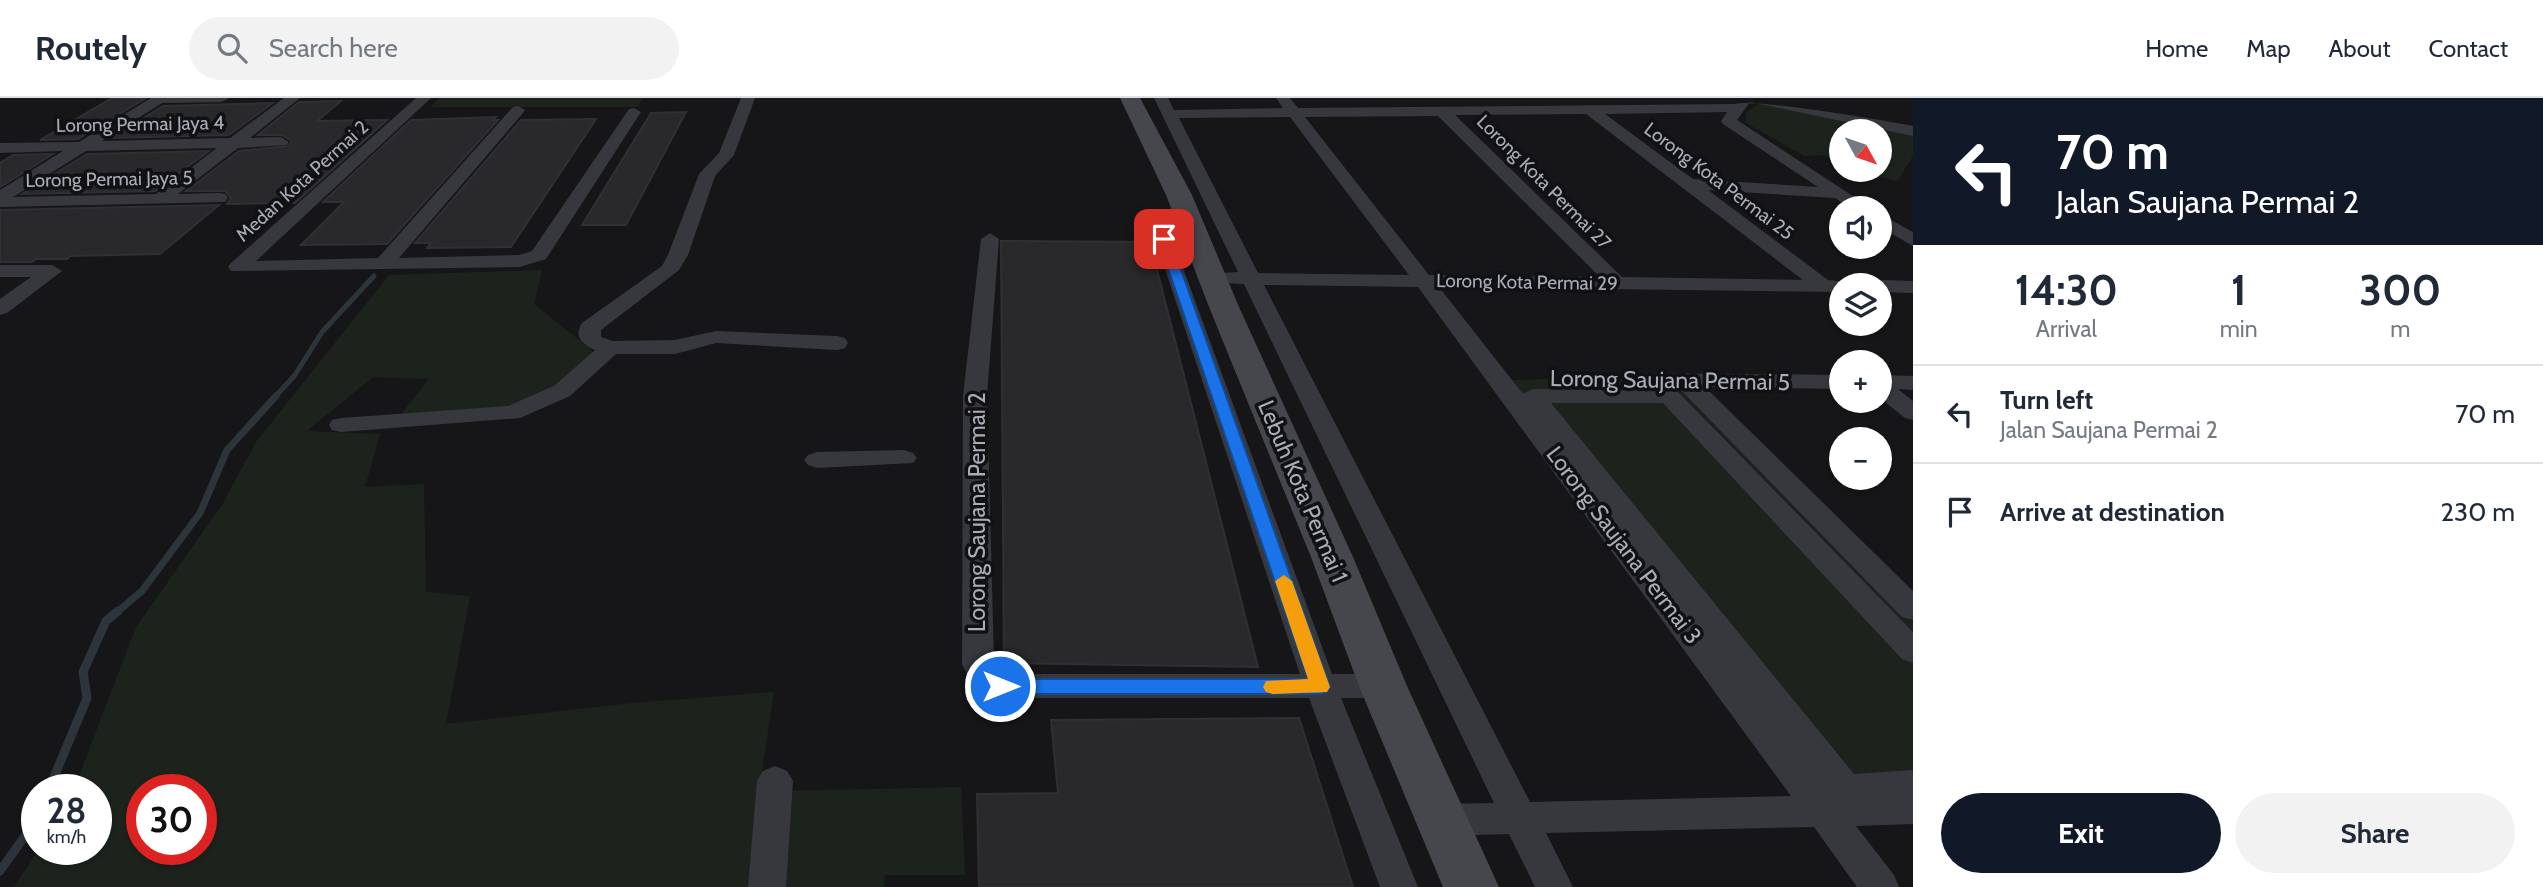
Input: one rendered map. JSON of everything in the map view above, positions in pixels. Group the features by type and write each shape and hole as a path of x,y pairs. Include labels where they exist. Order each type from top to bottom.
{"street":[{"path":"0,199 160,98 222,98"},
{"path":"159,200 293,98"},
{"name":"Medan Kota Permai 2","path":"384,263 239,267 424,98"},
{"path":"748,98 726,155 707,174 678,255 669,270 590,328 590,340 610,348 675,346 716,337 837,343"},
{"name":"Lebuh Kota Permai 1","path":"1130,98 1179,195 1231,278 1518,816"},
{"name":"Lebuh Kota Permai 1","path":"1161,98 1170,114 1332,556 1383,686 1471,887"},
{"name":"Lorong Saujana Permai 3","path":"1283,98 1499,379 1880,887"},
{"path":"1170,114 1589,109 1745,101 1913,131"},
{"path":"1745,101 1728,121 1844,196"},
{"name":"Lorong Kota Permai 25","path":"1589,109 1686,184 1829,284"},
{"path":"384,263 518,110"},
{"name":"Lorong Kota Permai 27","path":"1442,111 1617,283"},
{"path":"384,263 520,261 539,255 634,112"},
{"name":"Lorong Permai Jaya 4","path":"0,148 281,142"},
{"path":"1686,184 1839,193"},
{"name":"Lorong Permai Jaya 5","path":"0,199 219,198"},
{"path":"1892,227 1913,240"},
{"name":"Lorong Saujana Permai 2","path":"990,239 975,396 978,665 1000,686 1383,686"},
{"path":"1164,239 1320,687 1399,887"},
{"path":"0,271 52,271 0,309"},
{"name":"Lorong Kota Permai 29","path":"1231,278 1829,286"},
{"path":"1892,286 1913,287"},
{"path":"341,425 512,413 562,391 610,348"},
{"name":"Lorong Saujana Permai 5","path":"1499,379 1829,382"},
{"path":"1685,380 1913,609"},
{"path":"1892,384 1913,383"},
{"path":"1892,395 1913,413"},
{"path":"1913,651 1669,396 1533,397 1846,790 1913,785"},
{"path":"817,460 904,458"},
{"path":"767,887 775,781"},
{"path":"1442,820 1518,816 1913,809"},
{"path":"1518,816 1554,887"}],"shaded area":[{"path":"440,98 644,98 638,107 430,107"},
{"path":"1759,103 1836,119 1829,119 1829,158 1824,155 1804,156 1746,123 1746,113"},
{"path":"1892,131 1913,135 1913,156 1897,181 1892,180"},
{"path":"542,270 534,304 595,353 555,388 514,407 401,414 429,379 373,377 307,431 380,434 365,487 424,484 426,592 470,596 446,724 632,703 774,692 762,771 779,791 961,787 965,875 885,875 884,887 14,887 28,865 112,865 112,774 80,774 136,627 222,505 256,442 389,275"},
{"path":"1671,376 1913,623 1913,789 1835,793 1511,380"}],"building":[{"path":"112,98 146,98 78,139 40,140"},
{"path":"341,101 317,121 387,120 295,203 227,204 231,198 225,191 186,191 239,151 289,146 292,141 282,135 258,135 299,102"},
{"path":"273,103 229,135 111,138 163,106"},
{"path":"686,112 626,225 582,225 651,113"},
{"path":"496,117 493,120 498,120 387,244 301,245 344,202 323,202 411,120"},
{"path":"596,119 511,247 427,248 431,243 415,243 521,120"},
{"path":"209,151 155,191 22,194 87,154"},
{"path":"53,154 0,187 0,163 13,155"},
{"path":"219,205 160,254 70,256 67,259 36,259 32,262 0,262 0,210"},
{"path":"1001,241 1150,242 1258,667 1004,663"},
{"path":"1299,718 1353,887 979,887 977,794 1058,793 1051,720"}],"waterway":[{"path":"274,398 295,375 322,332 374,276"},
{"path":"116,613 142,591 200,513 227,450 276,396"},
{"path":"55,774 87,698 83,672 106,621 118,611"},
{"path":"0,871 21,841"}],"slow traffic":[{"path":"1273,687 1320,687 1284,581"}],"route":[{"path":"1000,686 1320,687 1164,239"}]}
